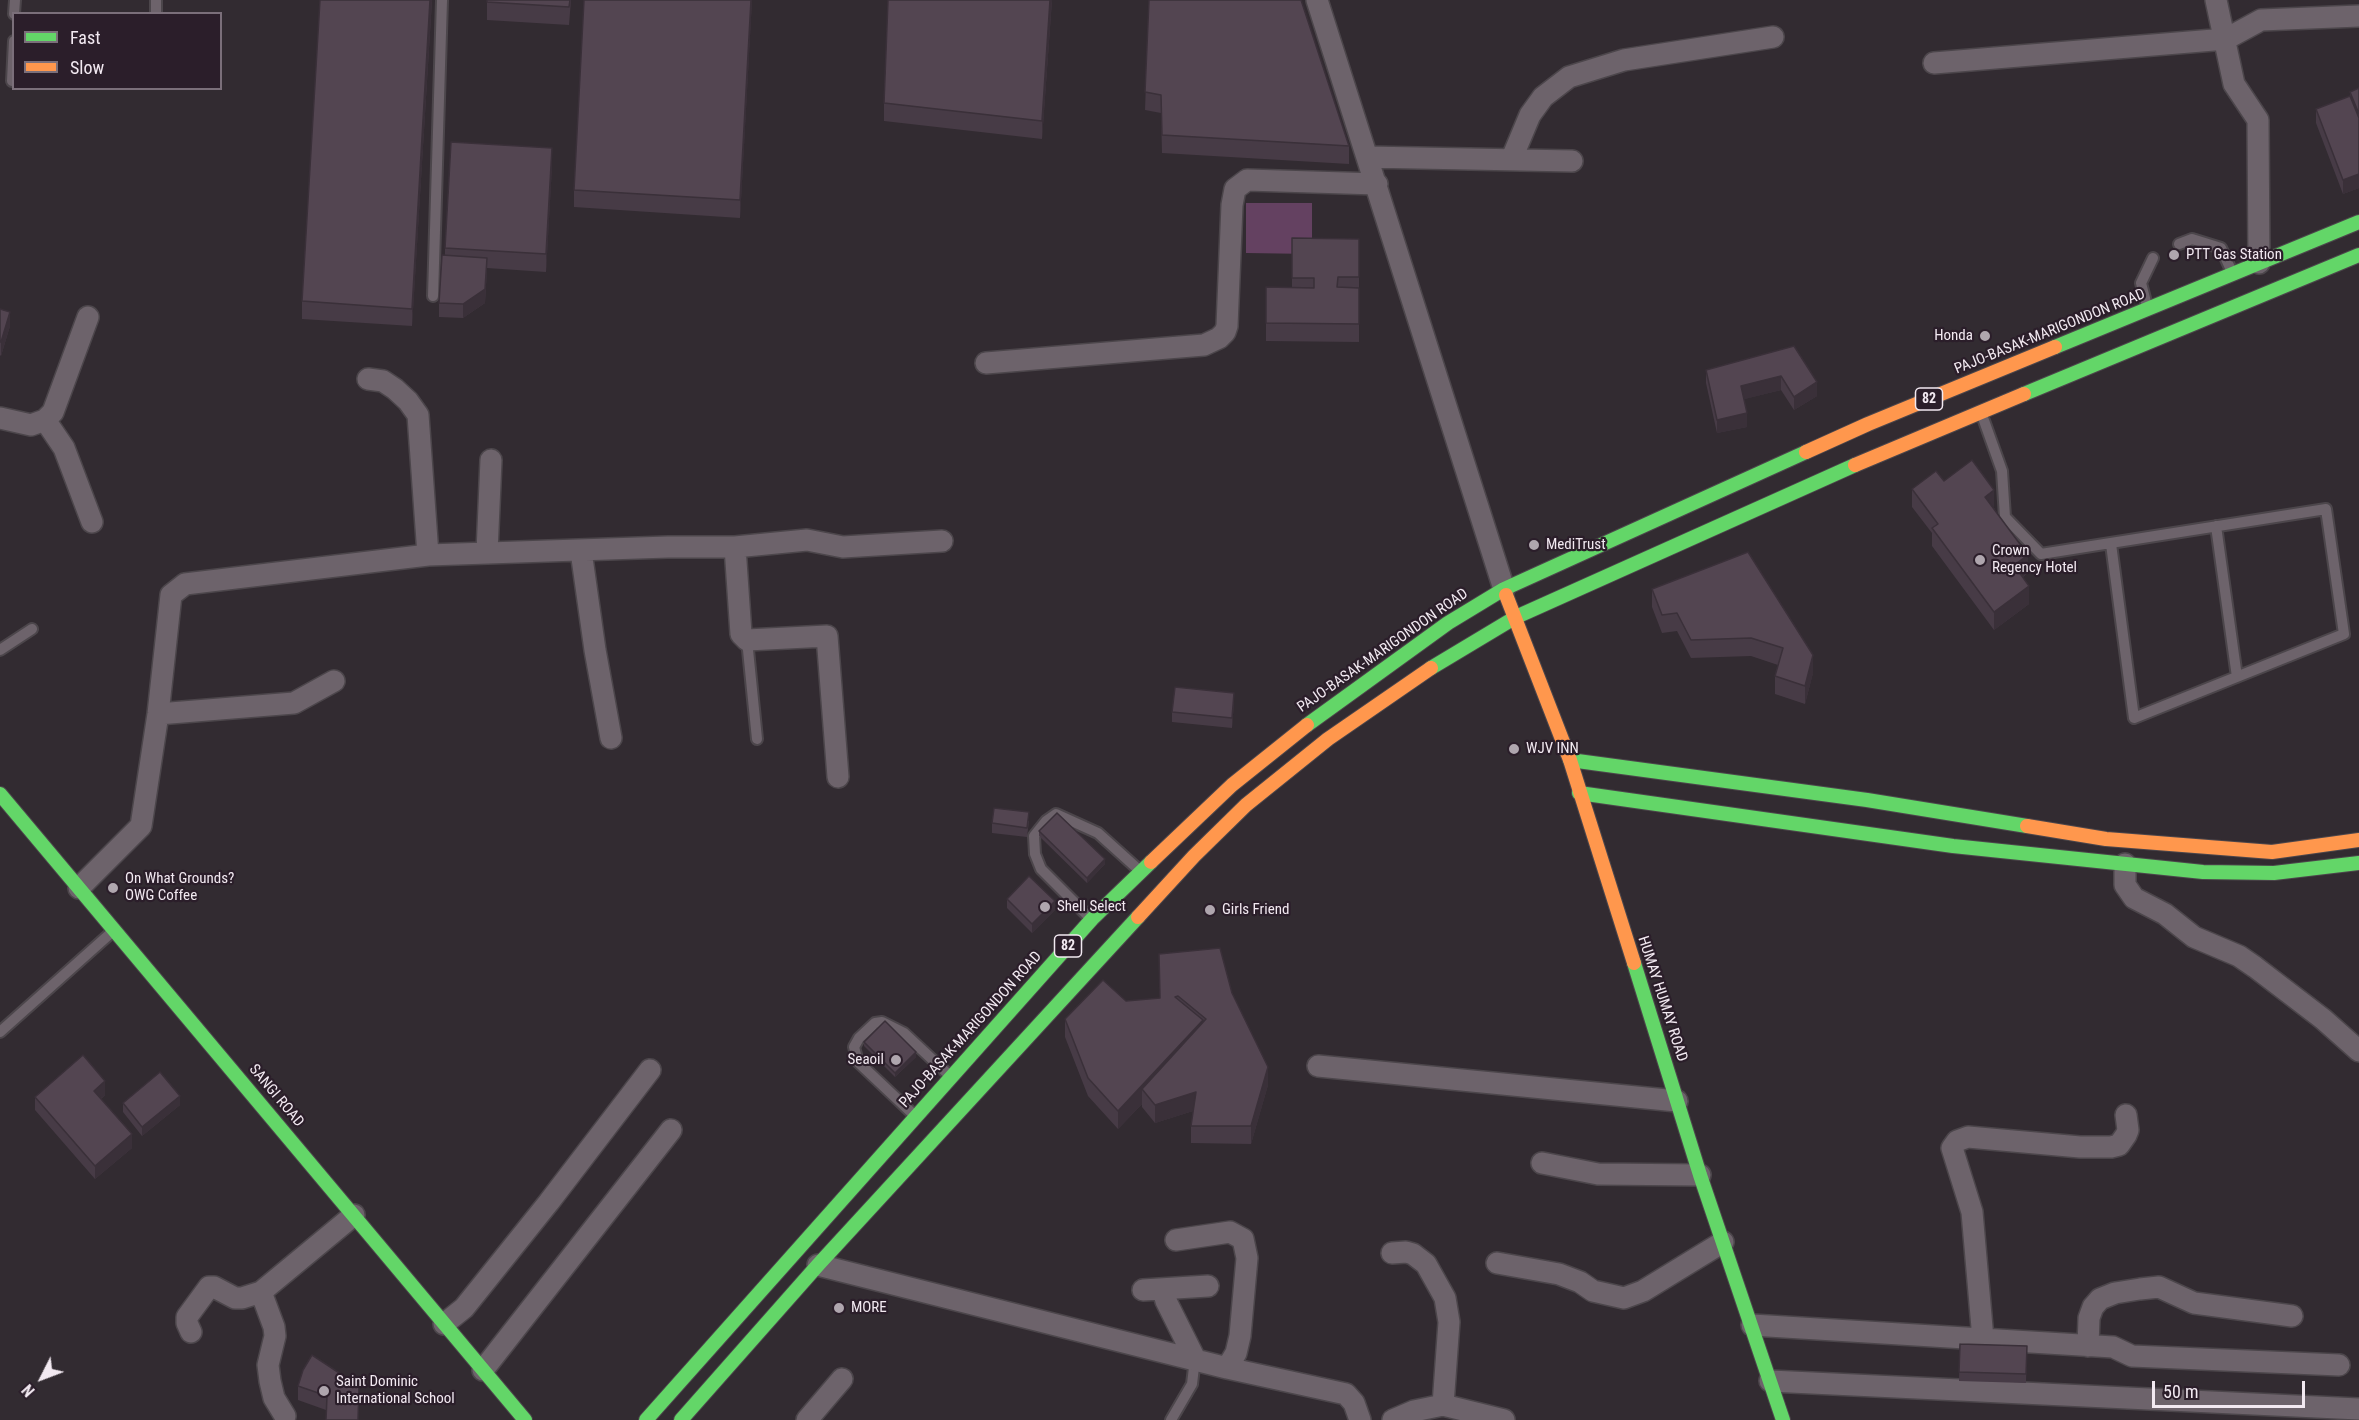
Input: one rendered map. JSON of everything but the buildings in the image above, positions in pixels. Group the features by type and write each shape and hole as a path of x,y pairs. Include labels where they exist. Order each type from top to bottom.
{"main road":[{"name":"PAJO-BASAK-MARIGONDON ROAD","path":"681,1420 818,1265 1170,881 1246,805 1328,739 1374,706 1516,617 1826,477 1981,412 2215,299 2232,275 2359,222"},
{"name":"PAJO-BASAK-MARIGONDON ROAD","path":"646,1420 1092,920 1232,785 1312,721 1448,623 1504,589 1868,424 2148,309 2215,299 2359,255"},
{"name":"HUMAY HUMAY ROAD","path":"1504,589 1570,760 1700,1175 1783,1420"},
{"path":"1570,760 1864,817 1953,846 2204,872 2274,873 2359,863"},
{"path":"1579,793 2272,852 2359,840"},
{"name":"SANGI ROAD","path":"0,794 525,1420"}],"street":[{"path":"1317,0 1504,589"},
{"path":"2216,0 2234,84 2258,120 2259,263"},
{"path":"1934,63 2226,39 2261,20 2359,16"},
{"path":"1512,158 1530,115 1542,97 1569,77 1624,60 1773,37"},
{"path":"1367,157 1512,158 1572,161"},
{"path":"986,363 1204,345 1219,338 1227,326 1232,205 1235,189 1247,180 1377,184"},
{"path":"0,418 31,425 45,420 57,407 88,318"},
{"path":"368,379 383,381 395,389 418,415 428,555"},
{"path":"45,420 64,448 92,522"},
{"path":"487,552 491,460"},
{"path":"79,888 141,826 158,714 171,595 185,584 428,555 735,547 807,540 843,547 942,541"},
{"path":"735,547 741,634 747,640 827,636 838,777"},
{"path":"581,551 595,650 611,738"},
{"path":"158,714 294,703 334,681"},
{"path":"2125,864 2125,885 2134,898 2165,914 2194,937 2239,956 2323,1019 2359,1052"},
{"path":"1318,1066 1677,1101"},
{"path":"444,1324 471,1299 650,1070"},
{"path":"1983,1339 1971,1212 1952,1148 1957,1141 1968,1137 2080,1147 2111,1147 2119,1145 2127,1135 2126,1114"},
{"path":"483,1370 671,1130"},
{"path":"1542,1163 1598,1174 1700,1175"},
{"path":"191,1332 187,1317 209,1287 214,1287 235,1298 261,1292 354,1215"},
{"path":"1176,1240 1230,1232 1243,1239 1247,1247 1240,1336 1236,1353 1227,1368"},
{"path":"1497,1263 1559,1274 1580,1282 1593,1291 1624,1298 1642,1291 1723,1242"},
{"path":"1392,1253 1406,1251 1426,1264 1445,1298 1449,1322 1443,1405"},
{"path":"818,1265 1227,1368 1346,1394 1354,1403 1360,1420"},
{"path":"1195,1359 1166,1301 1153,1290 1208,1286"},
{"path":"2088,1346 2089,1318 2093,1307 2100,1299 2115,1293 2140,1288 2159,1287 2194,1303 2292,1316"},
{"path":"261,1292 275,1336 268,1365 270,1381 274,1398 285,1416"},
{"path":"1752,1325 2113,1347 2132,1356 2339,1365"},
{"path":"807,1420 842,1380"},
{"path":"1770,1381 2359,1409"},
{"path":"1393,1420 1414,1411 1443,1405 1504,1420"}],"lane":[{"path":"433,296 442,0"},
{"path":"2179,244 2192,239 2221,248 2232,275"},
{"path":"2148,309 2141,283 2153,258"},
{"path":"1981,412 2002,471 2005,517 2041,554 2326,509 2344,634 2134,718 2111,544"},
{"path":"2216,526 2237,677"},
{"path":"0,650 32,629"},
{"path":"747,640 757,739"},
{"path":"1092,920 1041,869 1035,854 1035,836 1046,821 1056,814 1098,833 1141,872"},
{"path":"0,1032 115,930"},
{"path":"916,1117 858,1062 854,1047 860,1038 875,1023 882,1022 904,1033 951,1077"},
{"path":"1171,1420 1192,1384 1195,1359"}],"shaded area":[{"path":"1246,203 1312,203 1312,254 1246,253"}],"traffic: fast":[{"path":"2055,347 2359,222"},
{"path":"2024,394 2359,255"},
{"path":"1307,725 1448,623 1504,589 1806,452"},
{"path":"1431,668 1516,617 1855,465"},
{"path":"1570,760 1867,800 2027,826"},
{"path":"1579,793 1953,846 2203,872 2274,873 2359,863"},
{"path":"0,794 525,1420"},
{"path":"646,1420 1092,919 1151,862"},
{"path":"681,1420 818,1265 1138,917"},
{"path":"1634,963 1700,1175 1783,1420"}],"traffic: slow":[{"path":"1806,452 2055,347"},
{"path":"1855,465 2024,394"},
{"path":"1506,595 1570,760 1634,963"},
{"path":"1138,917 1194,856 1246,805 1328,739 1431,668"},
{"path":"1151,862 1232,785 1307,725"},
{"path":"2027,826 2106,839 2272,852 2359,840"}],"place":[{"name":"PTT Gas Station","path":"2174,255"},
{"name":"Honda","path":"1985,336"},
{"name":"MediTrust","path":"1534,545"},
{"name":"Crown Regency Hotel","path":"1980,560"},
{"name":"WJV INN","path":"1514,749"},
{"name":"On What Grounds? OWG Coffee","path":"113,888"},
{"name":"Shell Select","path":"1045,907"},
{"name":"Girls Friend","path":"1210,910"},
{"name":"Seaoil","path":"896,1060"},
{"name":"MORE","path":"839,1308"},
{"name":"Saint Dominic International School","path":"324,1391"}]}
